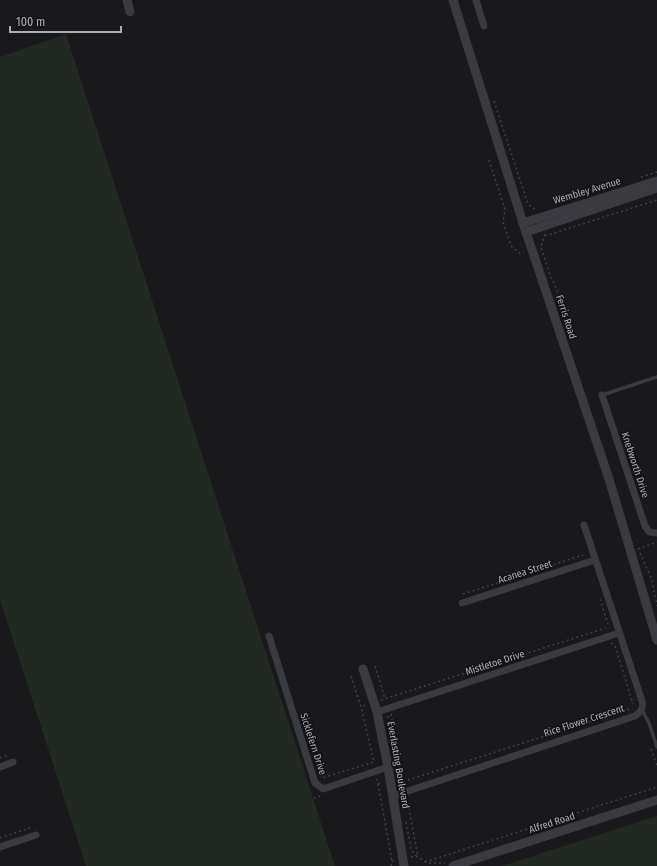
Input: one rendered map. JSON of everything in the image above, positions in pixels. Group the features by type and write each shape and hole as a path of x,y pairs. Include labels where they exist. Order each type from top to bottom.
{"street":[{"path":"127,0 130,12"},
{"name":"Ferris Road","path":"453,0 523,223 609,479 657,640"},
{"path":"476,0 484,26"},
{"name":"Wembley Avenue","path":"526,232 541,222 657,181"},
{"name":"Wembley Avenue","path":"523,223 541,222 657,188"},
{"name":"Knebworth Drive","path":"602,395 645,526 649,532 657,533"},
{"path":"584,525 642,701 642,710"},
{"name":"Acanea Street","path":"462,603 595,560"},
{"name":"Mistletoe Drive","path":"377,712 619,633"},
{"name":"Sicklefern Drive","path":"269,636 315,783 323,789 388,767"},
{"name":"Everlasting Boulevard","path":"363,669 377,712 391,782 404,866"},
{"name":"Rice Flower Crescent","path":"393,796 635,716 642,710"},
{"path":"0,767 13,762"},
{"name":"Alfred Road","path":"454,866 657,800"},
{"path":"0,847 36,835"}],"lane":[{"path":"602,395 657,377"},
{"path":"642,710 649,723 657,747"}],"path":[{"path":"493,98 528,204 536,209 541,222 545,236 541,247 549,272 563,304 564,319"},
{"path":"489,160 505,209 503,222 511,246 519,253 541,247"},
{"path":"545,236 657,200"},
{"path":"657,542 638,549 652,580 657,606"},
{"path":"463,594 583,555"},
{"path":"361,707 606,628 608,624 615,622"},
{"path":"606,628 611,644 615,646 633,704 632,708 635,716"},
{"path":"375,666 385,699"},
{"path":"312,745 322,778 374,762 361,707 351,676"},
{"path":"633,704 642,701"},
{"path":"378,784 408,780 632,708"},
{"path":"650,746 657,766"},
{"path":"0,758 9,755"},
{"path":"376,777 392,861"},
{"path":"425,862 657,787"},
{"path":"407,797 418,857"},
{"path":"0,838 33,827"},
{"path":"427,861 429,866"}],"shaded area":[{"path":"66,34 335,866 86,866 0,600 0,57"},
{"path":"657,816 657,866 502,866"}]}
